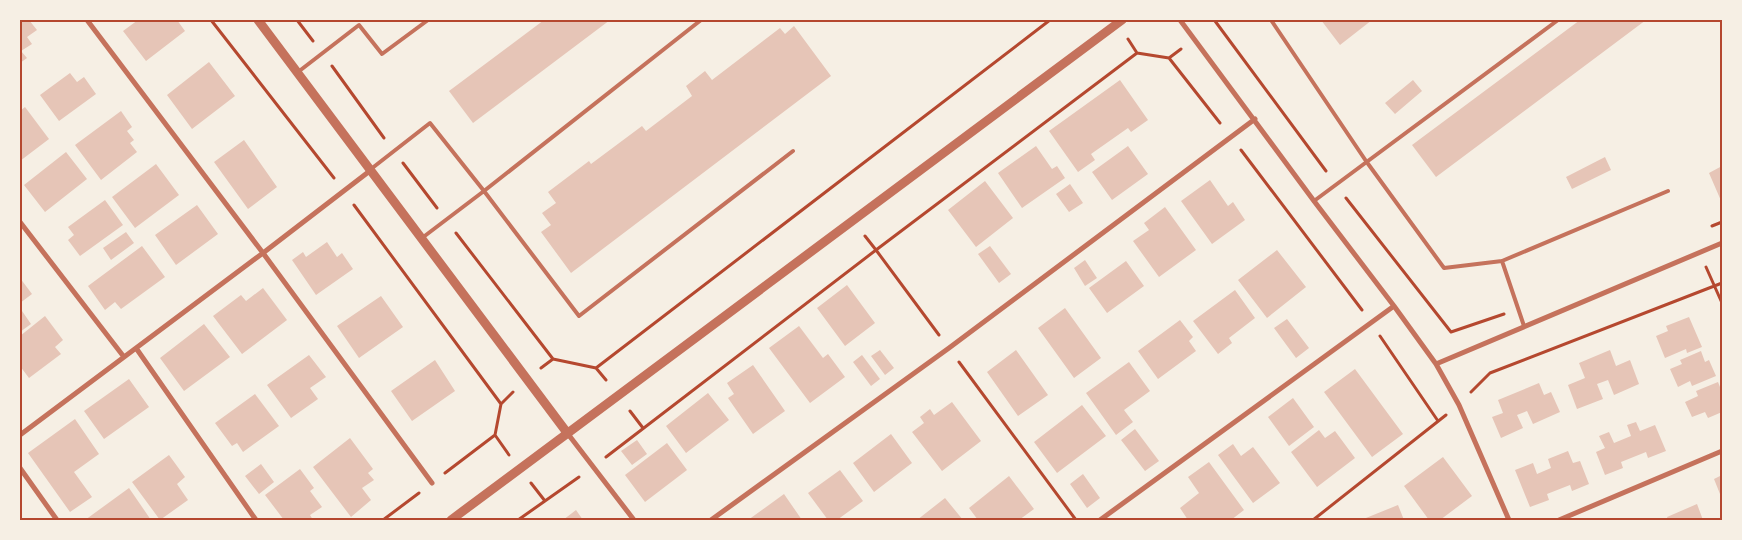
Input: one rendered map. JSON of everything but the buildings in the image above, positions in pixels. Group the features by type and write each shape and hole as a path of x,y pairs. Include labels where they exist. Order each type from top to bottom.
{"street":[{"path":"87,20 263,252 432,483"},
{"path":"258,20 634,520"},
{"path":"1180,20 1436,364 1459,405 1509,520"},
{"path":"451,520 1120,22"},
{"path":"711,520 949,348 1255,119"},
{"path":"20,435 371,169"},
{"path":"20,222 124,357"},
{"path":"1436,364 1722,243"},
{"path":"1100,520 1394,306"},
{"path":"136,348 256,520"},
{"path":"1559,520 1722,451"},
{"path":"20,468 56,520"}],"lane":[{"path":"355,20 382,54 428,20"},
{"path":"422,238 701,20"},
{"path":"1271,20 1366,162 1444,268 1502,261 1668,190"},
{"path":"1314,201 1558,20"},
{"path":"298,72 359,25"},
{"path":"371,169 430,123 579,316 793,152"},
{"path":"1502,261 1524,326"}],"path":[{"path":"211,20 343,190 501,404"},
{"path":"297,20 393,152 553,359"},
{"path":"643,428 596,368 1050,20"},
{"path":"1214,21 1336,185 1451,332 1519,308"},
{"path":"1120,22 1137,53"},
{"path":"518,520 593,467 1137,53 1169,58 1371,323 1438,421"},
{"path":"853,222 876,250 1076,520"},
{"path":"1704,229 1722,222"},
{"path":"1699,252 1722,303"},
{"path":"1313,520 1459,405 1490,373 1722,282"}]}
